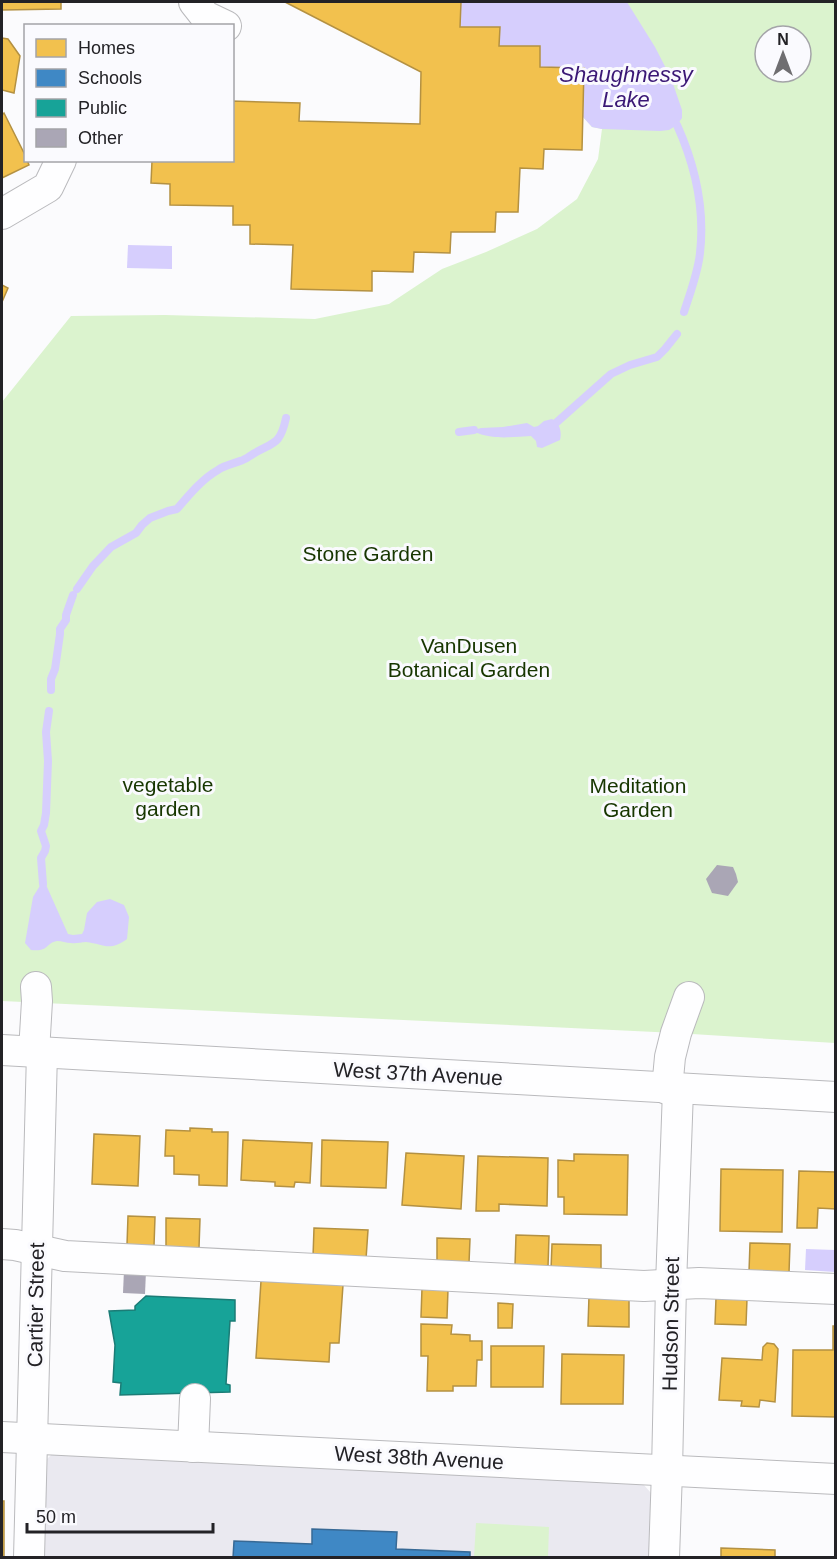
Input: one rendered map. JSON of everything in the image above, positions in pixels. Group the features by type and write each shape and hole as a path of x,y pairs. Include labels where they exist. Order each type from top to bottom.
{"street":[{"path":"194,2 205,16 223,24"},
{"path":"2,214 48,187 60,162"},
{"name":"Cartier Street","path":"29,1557 37,1251 36,987"},
{"name":"Hudson Street","path":"664,1557 671,1284 672,1089 670,1057 689,997"},
{"name":"West 37th Avenue","path":"2,1050 836,1098"},
{"path":"2,1244 65,1256 644,1286 699,1283 836,1289"},
{"path":"193,1447 195,1399"},
{"name":"West 38th Avenue","path":"2,1437 836,1479"}],"shaded area":[{"path":"54,1452 643,1484 651,1493 652,1498 649,1557 43,1557 42,1466"}],"green space":[{"name":"VanDusen Botanical Garden","path":"461,2 835,2 835,1043 676,1033 2,1001 2,402 71,316 165,315 315,319 389,304 442,269 537,229 577,199 598,159 602,129 592,127 583,117 584,68 540,67 540,46 499,46 500,28"},
{"path":"476,1523 549,1527 548,1557 474,1557"}],"water":[{"name":"Shaughnessy Lake","path":"461,2 627,2 671,78 682,110 682,118 669,130 660,131 592,127 583,117 584,68 540,67 540,46 499,46 500,28 460,28"},
{"path":"128,245 172,246 172,269 127,268"},
{"path":"552,419 560,428 560,440 542,448 537,447 536,441 531,436 496,437 482,435 474,430 527,423 534,427"},
{"path":"41,884 46,885 68,934 82,934 87,913 97,902 110,899 124,905 129,917 127,939 111,946 57,941 44,949 31,950 25,943 33,897"},
{"path":"806,1249 835,1250 835,1272 805,1270"}],"building: Homes":[{"path":"2,2 61,2 61,9 2,10"},
{"path":"285,2 461,2 460,27 500,27 499,46 540,46 540,67 584,68 582,150 544,149 543,169 520,168 518,212 496,212 495,232 451,232 450,253 414,252 413,272 372,271 372,291 291,289 293,245 250,244 250,225 233,225 233,206 170,205 170,184 151,183 152,162 234,162 234,101 300,103 299,121 420,124 421,72"},
{"path":"2,38 8,39 20,56 14,93 2,90"},
{"path":"4,113 24,153 24,162 28,162 29,165 2,178 2,115"},
{"path":"2,285 8,288 2,302"},
{"path":"190,1128 228,1132 227,1186 199,1185 199,1175 174,1174 174,1156 165,1156 166,1130 190,1131"},
{"path":"94,1134 140,1136 138,1186 92,1184"},
{"path":"243,1140 312,1143 310,1183 295,1182 294,1187 275,1186 275,1182 241,1180"},
{"path":"322,1140 388,1142 386,1188 321,1186"},
{"path":"406,1153 464,1156 461,1209 402,1205"},
{"path":"574,1154 628,1155 627,1215 564,1214 564,1197 558,1197 558,1160 574,1161"},
{"path":"478,1156 548,1158 547,1206 499,1204 499,1211 476,1211"},
{"path":"721,1169 783,1170 782,1232 720,1231"},
{"path":"799,1171 836,1172 836,1209 818,1208 817,1228 797,1228"},
{"path":"128,1216 155,1217 154,1246 127,1245"},
{"path":"166,1218 200,1219 199,1248 166,1247"},
{"path":"314,1228 368,1230 366,1259 313,1257"},
{"path":"516,1235 549,1236 548,1267 515,1266"},
{"path":"437,1238 470,1239 469,1263 437,1263"},
{"path":"750,1243 790,1244 789,1273 749,1272"},
{"path":"552,1244 601,1245 601,1271 551,1270"},
{"path":"261,1281 343,1285 339,1343 330,1343 329,1362 256,1358"},
{"path":"422,1288 448,1289 447,1318 421,1317"},
{"path":"589,1296 629,1297 629,1327 588,1326"},
{"path":"716,1298 747,1299 746,1325 715,1324"},
{"path":"498,1303 513,1304 512,1328 498,1328"},
{"path":"421,1324 452,1325 451,1334 470,1335 470,1341 482,1341 482,1360 477,1360 476,1386 453,1386 453,1391 427,1391 428,1356 421,1356"},
{"path":"833,1326 836,1326 836,1417 792,1416 793,1350 833,1350"},
{"path":"767,1343 774,1344 778,1349 775,1402 760,1400 759,1407 741,1406 742,1401 719,1400 722,1358 762,1360 763,1347"},
{"path":"491,1346 544,1346 543,1387 491,1387"},
{"path":"562,1354 624,1355 623,1404 561,1404"},
{"path":"2,1501 4,1501 4,1558 2,1558"},
{"path":"721,1548 775,1550 775,1558 721,1558"}],"building: Schools":[{"path":"312,1529 397,1532 396,1549 470,1552 470,1558 233,1558 234,1541 312,1544"}],"building: Public":[{"path":"146,1296 235,1300 235,1321 230,1321 226,1384 230,1385 230,1392 120,1395 121,1383 113,1382 115,1345 109,1311 135,1310 135,1306"}],"building: Other":[{"path":"717,865 733,867 736,874 738,882 728,896 712,893 706,879"},
{"path":"124,1270 146,1271 145,1294 123,1293"}],"waterway":[{"path":"677,125 694,171 701,220 699,260 684,312"},
{"path":"557,422 611,374 630,365 657,357 677,334"},
{"path":"77,589 93,566 111,547 136,533 150,518 177,509 212,474 275,442 281,434 286,418"},
{"path":"459,432 474,430"},
{"path":"51,690 60,629 66,620 73,595"},
{"path":"43,884 41,858 46,846 41,831 46,813 48,761 46,732 49,711"}],"park label":[{"name":"Stone Garden","path":"368,554"},
{"name":"vegetable garden","path":"168,797"},
{"name":"Meditation Garden","path":"638,798"}]}
